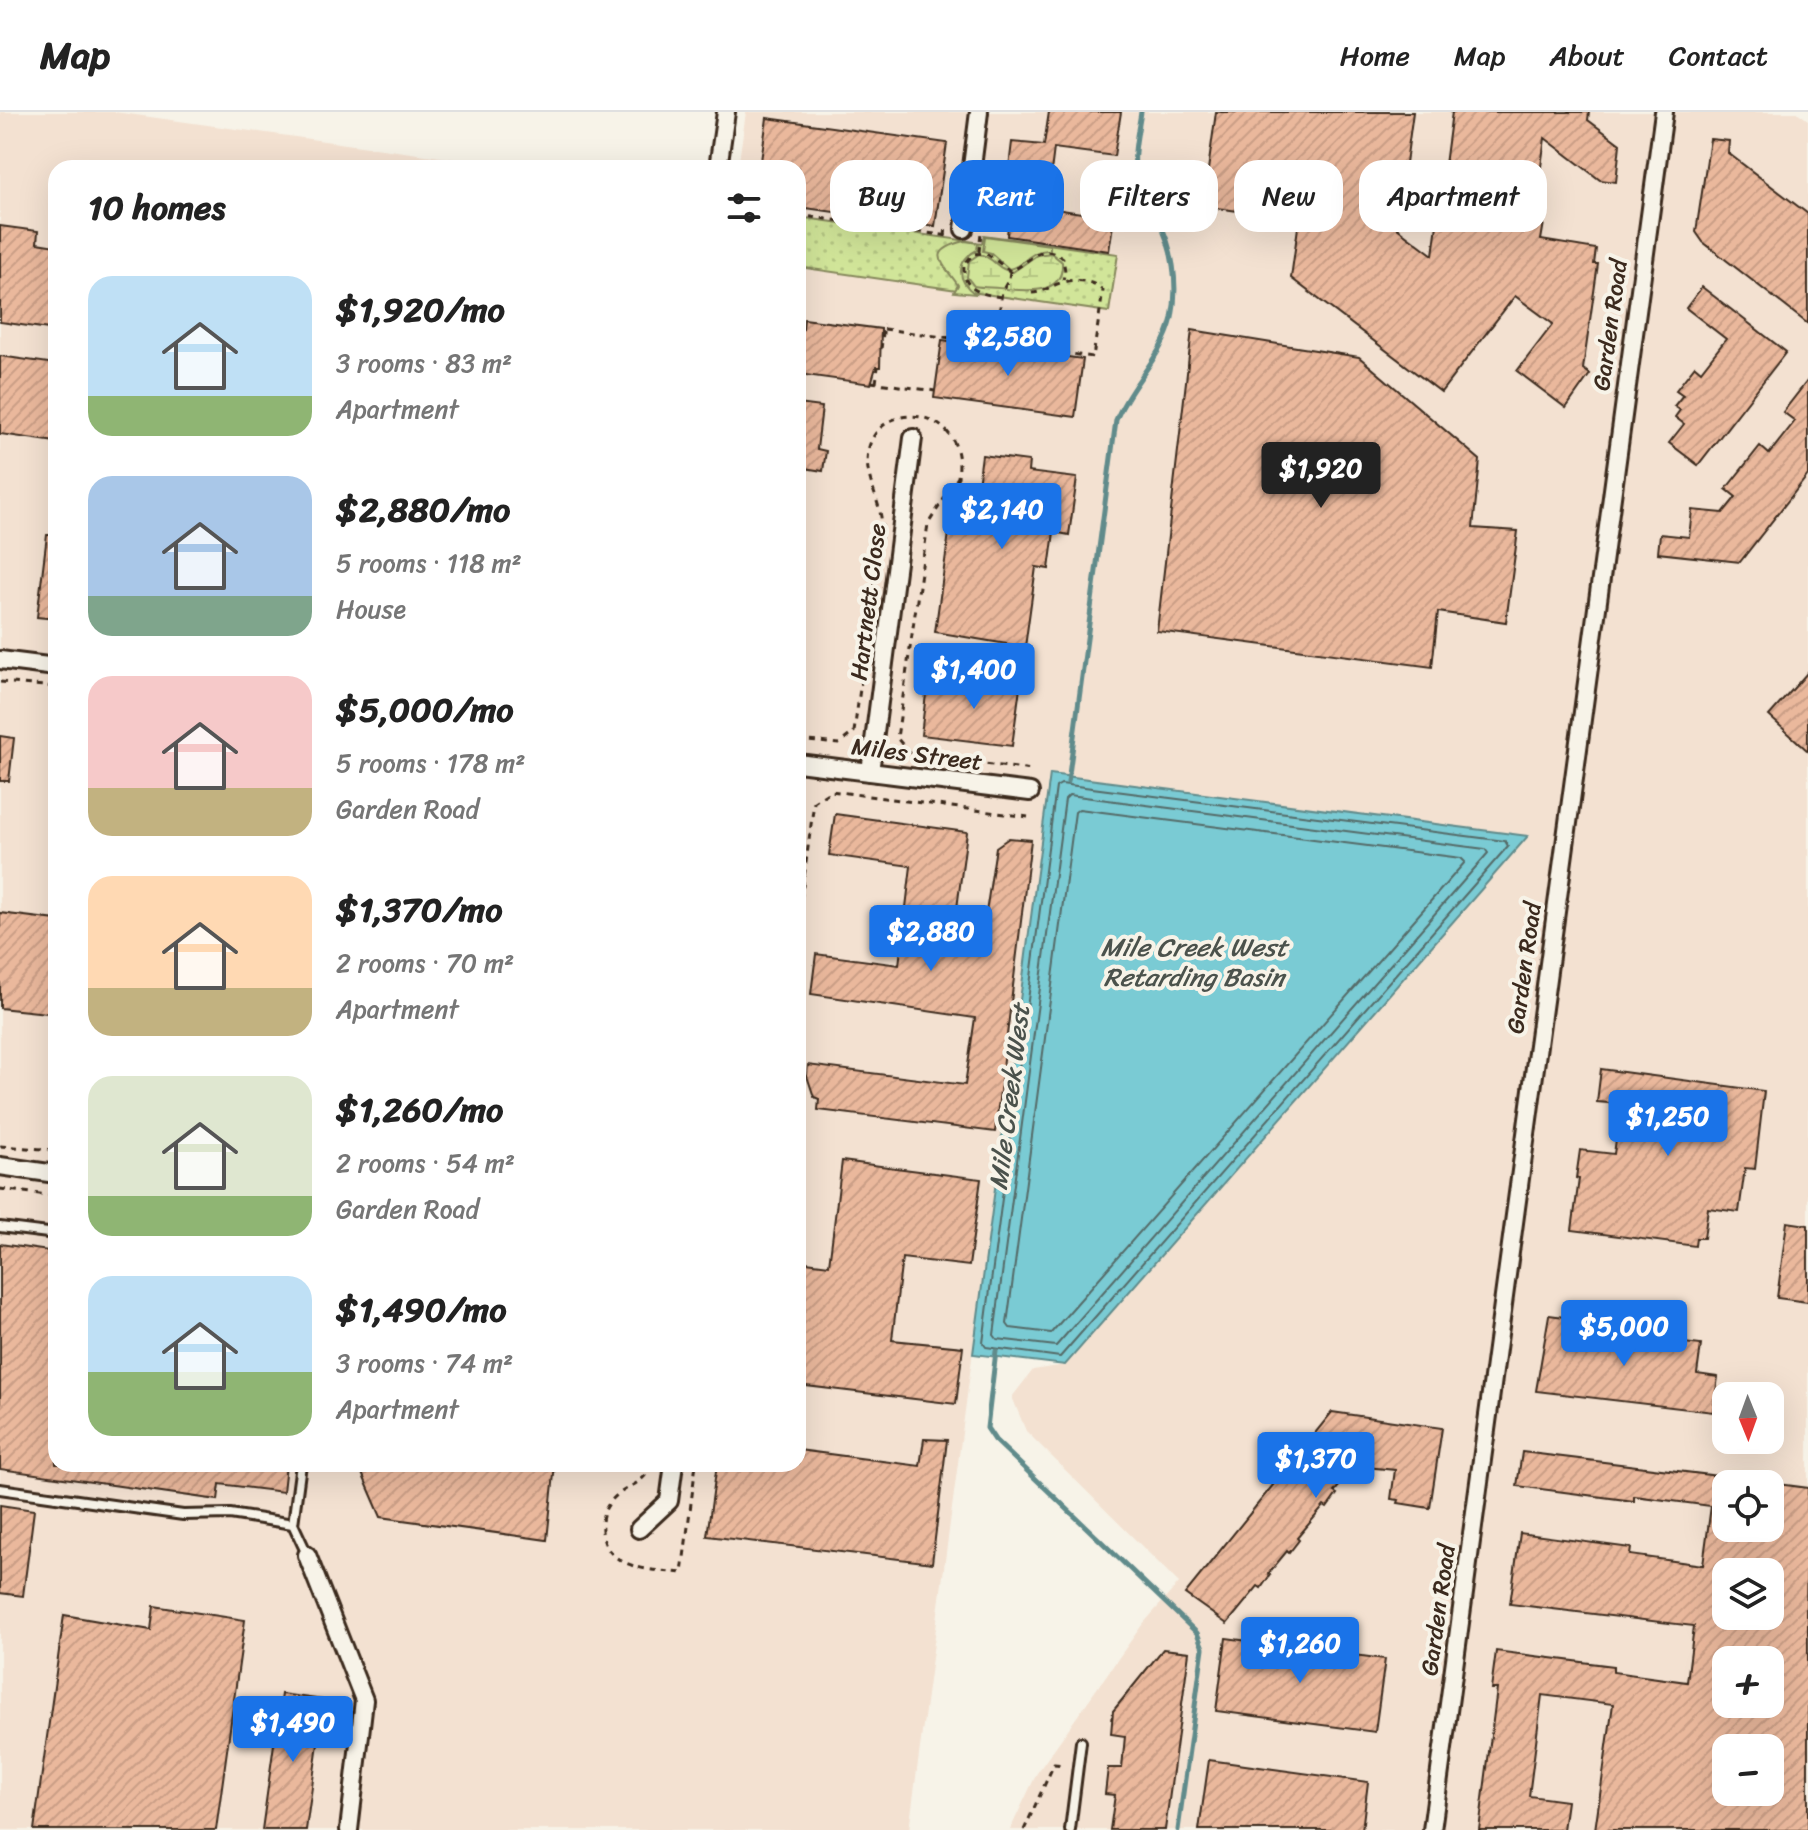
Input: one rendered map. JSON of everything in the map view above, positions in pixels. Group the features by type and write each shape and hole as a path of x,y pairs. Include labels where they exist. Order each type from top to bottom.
{"street":[{"path":"719,160 726,112"},
{"path":"963,235 979,112"},
{"name":"Garden Road","path":"1432,1830 1664,112"},
{"name":"Hartnett Close","path":"870,772 913,438"},
{"path":"0,660 48,666"},
{"name":"Miles Street","path":"806,764 1030,792"},
{"path":"0,1166 48,1173"},
{"path":"639,1529 669,1501 673,1472"},
{"path":"307,1555 364,1700 349,1830"}],"lane":[{"path":"0,1227 48,1233"},
{"path":"300,1472 293,1524 307,1555"},
{"path":"0,1489 183,1515 230,1514 293,1524"},
{"path":"1070,1830 1081,1742"}],"path":[{"path":"806,216 945,236 963,235 980,241"},
{"path":"945,236 946,226"},
{"path":"979,252 981,232"},
{"path":"1010,271 1019,268 1035,253 1051,251 1063,258 1065,271 1062,282"},
{"path":"1001,297 978,293 966,280 964,265 973,254 979,252 991,256 1010,271"},
{"path":"995,346 1001,297 1010,271"},
{"path":"881,349 884,327 995,346 1093,357 1103,291 1089,282 1062,282 1046,292 1030,293"},
{"path":"878,367 873,382 935,391"},
{"path":"0,682 48,686"},
{"path":"806,741 831,744"},
{"path":"806,862 814,802 831,791 1028,817"},
{"path":"0,1146 48,1149"},
{"path":"0,1189 48,1195"},
{"path":"682,1573 695,1472"},
{"path":"1024,1830 1054,1764 1078,1766"}],"shaded area":[{"path":"0,112 114,112 461,160 48,160 48,1472 806,1472 806,160 739,160 746,112 1797,112 1808,120 1808,1830 1010,1830 1037,1773 1142,1625 1179,1583 1026,1431 1012,1397 1033,1370 1065,1365 1527,837 1050,774 909,1830 0,1830"}],"green space":[{"path":"806,218 830,222 830,232 904,232 982,243 984,235 1118,254 1109,312 806,268"},
{"path":"985,236 1050,245 1050,250 1037,252 1009,269 991,253 983,251"},
{"path":"965,241 978,243 977,250 965,260 961,271 964,283 975,294 954,292 958,285 940,258 945,249"},
{"path":"1051,253 1062,262 1061,273 1051,286 1044,289 978,287 967,277 969,261 979,254 1013,272 1037,255"}],"water":[{"name":"Mile Creek West Retarding Basin","path":"1050,774 1528,836 1065,1365 973,1354"}],"building":[{"path":"1049,112 1121,112 1114,156 1054,148 1052,160 1010,160 1012,142 1044,145"},
{"path":"1216,112 1413,112 1406,160 1359,160 1359,232 1402,232 1433,255 1436,232 1542,232 1541,240 1596,249 1594,264 1598,264 1583,369 1590,374 1566,408 1517,371 1553,324 1515,296 1441,392 1291,278 1297,232 1343,232 1343,160 1234,160 1234,211 1218,208 1218,160 1209,160"},
{"path":"1452,112 1589,112 1588,120 1620,144 1616,182 1600,180 1545,138 1542,160 1446,160"},
{"path":"767,118 947,143 935,226 933,160 830,160 830,211 806,208 806,160 761,160"},
{"path":"1710,139 1729,141 1728,153 1808,214 1808,324 1703,242 1696,232"},
{"path":"1064,210 1080,213 1080,232 1112,232 1109,251 1007,236 1007,232 1064,232"},
{"path":"0,226 38,231 37,243 48,245 48,329 0,322"},
{"path":"1702,287 1786,352 1698,465 1669,443 1684,424 1675,417 1680,410 1674,406 1683,395 1676,390 1695,366 1701,371 1726,339 1686,308"},
{"path":"806,319 881,329 880,367 876,367 871,384 806,375"},
{"path":"1192,330 1359,357 1480,460 1473,528 1518,531 1506,622 1438,612 1432,667 1157,631"},
{"path":"942,340 1083,359 1075,417 934,398"},
{"path":"0,356 48,363 48,441 0,434"},
{"path":"1808,380 1808,475 1740,562 1658,553 1660,534 1689,537 1692,510 1723,513 1736,497 1726,489 1760,446 1769,454 1795,421 1783,412"},
{"path":"806,405 822,407 817,449 826,451 823,471 806,468"},
{"path":"982,455 1029,461 1028,472 1077,478 1069,535 1054,532 1049,569 1036,567 1025,647 935,632 949,533 957,520 964,520 966,505 978,485"},
{"path":"47,535 48,535 48,618 37,617"},
{"path":"1808,672 1808,751 1769,716"},
{"path":"970,673 1021,680 1012,746 921,735 927,686 967,691"},
{"path":"0,736 14,738 9,781 0,781"},
{"path":"835,814 967,832 956,916 985,919 996,847 1009,838 1031,840 995,1132 818,1110 819,1099 814,1097 807,1076 808,1065 965,1085 975,1018 811,994 816,954 899,965 911,866 829,855"},
{"path":"0,913 48,919 48,1013 0,1008"},
{"path":"1601,1069 1764,1091 1755,1169 1745,1168 1739,1212 1708,1208 1704,1238 1696,1238 1695,1246 1572,1230 1580,1150 1614,1154 1621,1104 1597,1102"},
{"path":"842,1161 981,1179 969,1266 902,1258 892,1340 963,1347 956,1404 806,1386 806,1262 829,1265"},
{"path":"1787,1222 1808,1225 1808,1302 1777,1298"},
{"path":"0,1244 48,1251 48,1472 285,1472 283,1492 220,1484 218,1500 0,1469"},
{"path":"1549,1315 1573,1318 1571,1335 1598,1338 1598,1331 1620,1334 1621,1327 1661,1332 1660,1340 1701,1345 1697,1374 1718,1377 1717,1382 1712,1382 1712,1412 1536,1391"},
{"path":"1332,1412 1442,1428 1430,1508 1391,1499 1395,1470 1356,1466 1334,1492 1337,1494 1327,1508 1324,1506 1297,1538 1299,1540 1289,1553 1287,1551 1268,1574 1261,1588 1258,1586 1227,1624 1185,1594"},
{"path":"924,1439 947,1440 932,1563 707,1536 716,1472 806,1472 806,1451 920,1466"},
{"path":"1522,1452 1712,1475 1712,1542 1784,1542 1784,1485 1808,1488 1808,1830 1595,1830 1613,1704 1542,1695 1529,1796 1567,1801 1563,1830 1479,1830 1497,1689 1491,1689 1496,1651 1613,1666 1613,1672 1687,1682 1694,1626 1510,1604 1520,1533 1631,1548 1630,1555 1703,1565 1711,1506 1634,1496 1634,1501 1517,1486"},
{"path":"361,1472 554,1472 547,1540 381,1517"},
{"path":"0,1505 34,1510 23,1596 0,1593"},
{"path":"154,1606 245,1620 216,1830 34,1830 64,1615 151,1630"},
{"path":"1226,1638 1385,1659 1375,1732 1216,1711"},
{"path":"1163,1649 1189,1652 1165,1830 1110,1830 1115,1795 1105,1794 1108,1768 1122,1768 1125,1736 1111,1734 1113,1711"},
{"path":"281,1694 324,1700 306,1830 262,1830"},
{"path":"1209,1760 1368,1782 1362,1830 1199,1830"}],"waterway":[{"name":"Mile Creek West","path":"1068,782 1116,420 1168,332 1174,305 1175,279 1167,241 1140,189 1135,171 1141,112"},
{"name":"Mile Creek West","path":"996,1351 987,1428 995,1440 1197,1633 1203,1648 1178,1830"}]}
